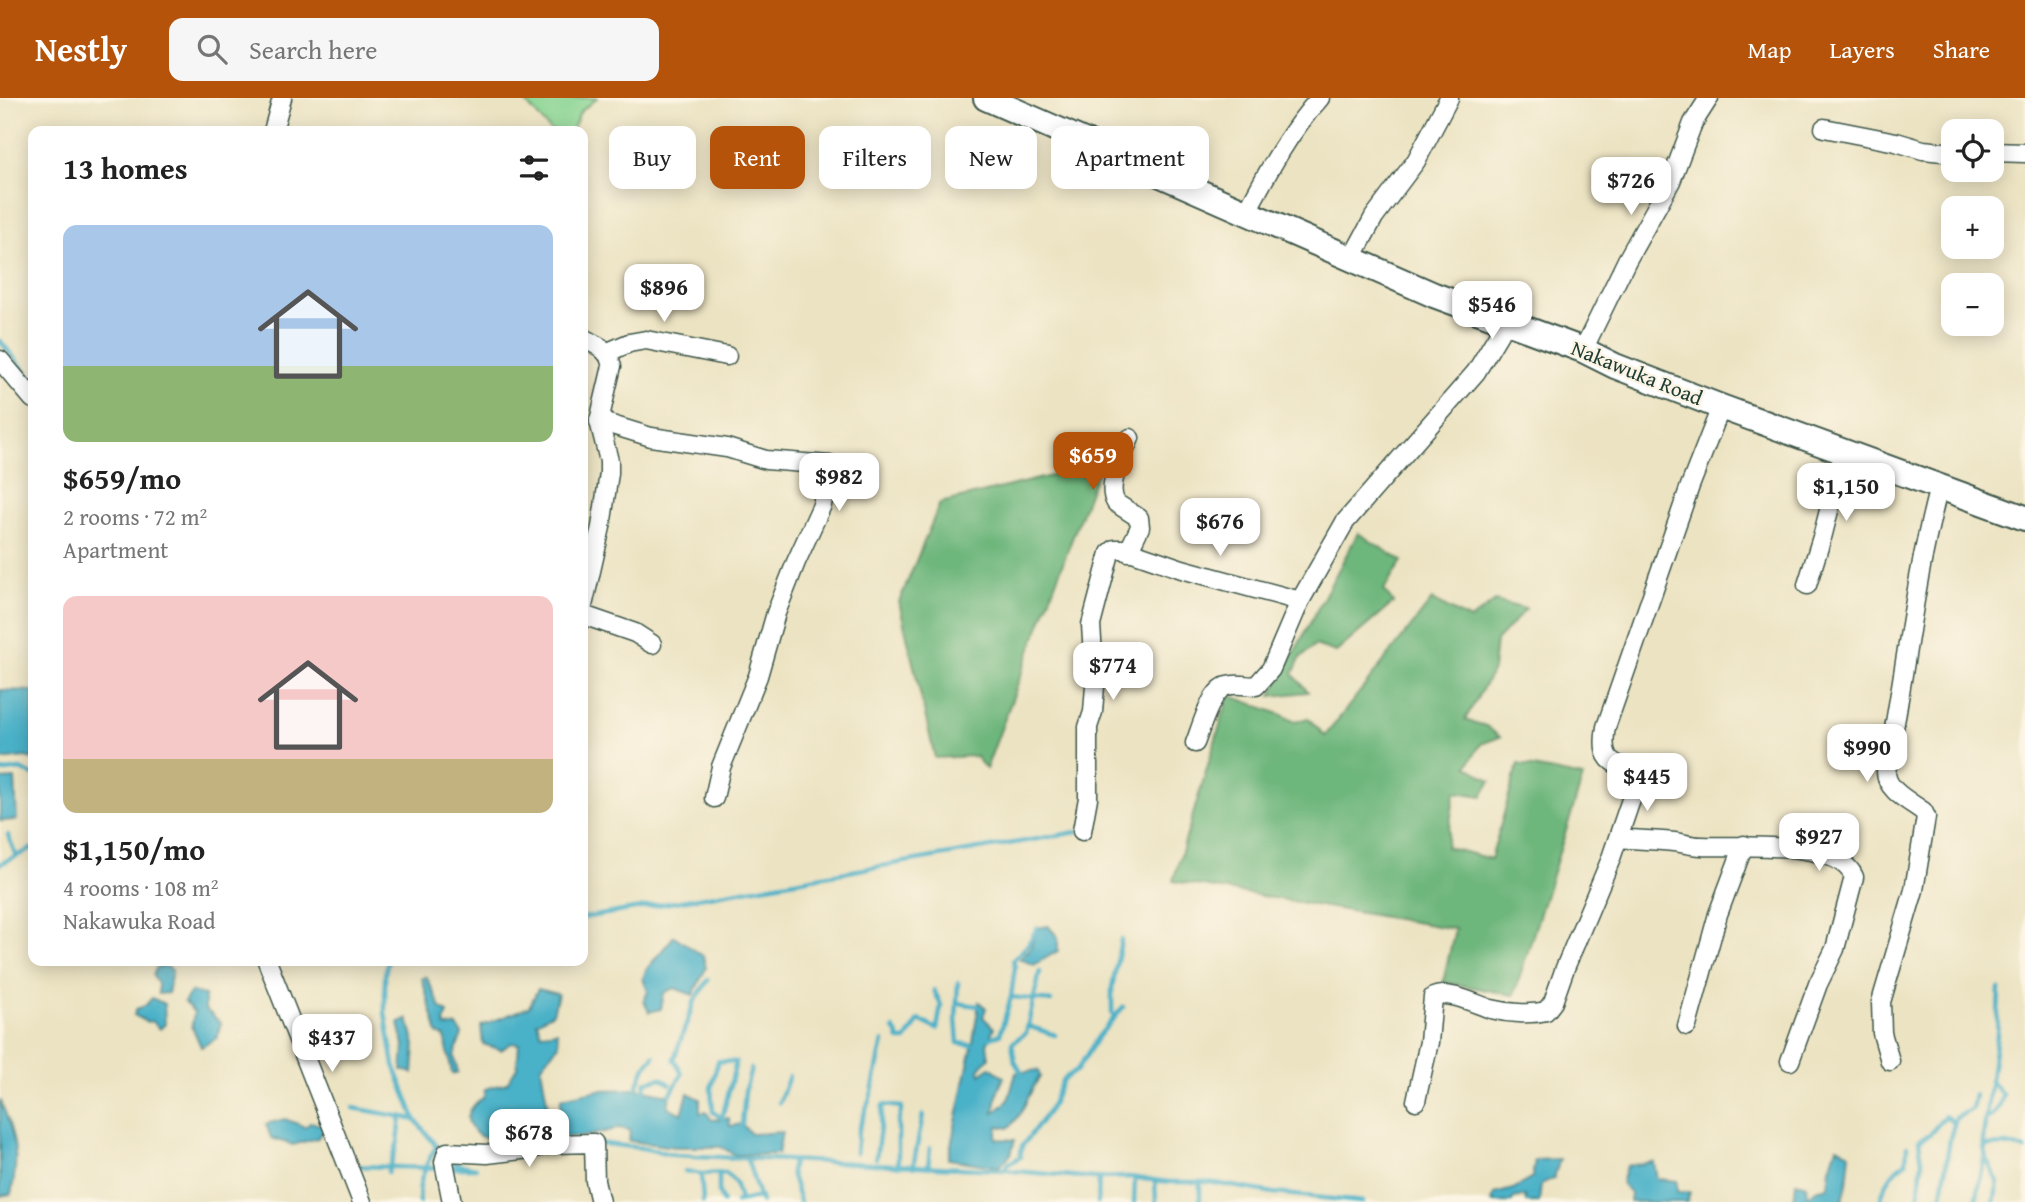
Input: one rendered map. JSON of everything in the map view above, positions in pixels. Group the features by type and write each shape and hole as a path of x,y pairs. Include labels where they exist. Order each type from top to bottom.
{"main road":[{"name":"Nakawuka Road","path":"986,98 1434,295 1583,350 1615,366 1721,407 2025,518"}],"street":[{"path":"274,126 282,98"},
{"path":"1246,213 1303,117 1320,98"},
{"path":"1352,258 1374,218 1416,162 1449,98"},
{"path":"1583,350 1599,313 1671,181 1693,123 1709,98"},
{"path":"1824,128 1941,152"},
{"path":"2004,152 2025,153"},
{"path":"1195,743 1214,696 1220,689 1236,684 1256,686 1265,678 1300,601 1345,522 1476,372 1506,322"},
{"path":"606,353 629,343 646,340 727,356"},
{"path":"588,341 606,353 612,366 599,421 609,461 609,472 601,527 588,584"},
{"path":"0,360 28,393"},
{"path":"1416,1101 1427,1055 1433,997 1439,995 1499,1010 1536,1013 1546,1011 1552,1002 1619,838 1635,780 1634,776 1606,756 1603,744 1606,727 1660,568 1721,407"},
{"path":"599,421 651,437 727,448 766,460 830,465 822,505 781,600 758,676 721,767 714,798"},
{"path":"1128,552 1140,527 1139,518 1116,503 1112,491 1130,438"},
{"path":"1807,585 1844,451"},
{"path":"1890,1061 1882,1033 1881,1002 1914,890 1926,817 1923,811 1890,786 1886,780 1886,772 1927,533 1939,487"},
{"path":"1082,831 1088,797 1088,727 1093,712 1095,686 1091,625 1110,553 1120,549 1300,601"},
{"path":"588,617 635,633 652,644"},
{"path":"1619,838 1677,842 1693,846 1779,847 1835,857 1845,863 1854,877 1835,949 1818,984 1790,1061"},
{"path":"1687,1026 1718,914 1744,845"},
{"path":"269,966 362,1202"},
{"path":"452,1202 444,1162 447,1152 487,1154 553,1144 594,1143 595,1181 600,1202"}],"green space":[{"path":"522,98 597,98 580,112 574,126 547,126"},
{"path":"1100,464 986,769 975,756 935,758 899,602 940,503"},
{"path":"1358,533 1402,561 1384,590 1393,603 1336,652 1315,645 1300,658 1293,674 1308,692 1271,696"},
{"path":"1432,600 1470,620 1495,601 1526,609 1496,641 1493,670 1465,720 1486,726 1500,737 1481,744 1467,766 1491,781 1482,796 1455,792 1446,847 1491,859 1518,764 1583,777 1514,995 1443,982 1455,929 1173,881 1229,695 1295,722 1308,718 1325,736"}],"water":[{"path":"0,690 28,691 28,758 0,760"},
{"path":"15,779 17,820 0,821 0,780"},
{"path":"1048,926 1058,937 1058,951 1034,965 1020,959 1030,949 1037,928"},
{"path":"674,936 703,956 706,968 693,995 674,988 664,993 661,1009 649,1012 644,1001 648,991 643,979 646,970"},
{"path":"167,966 172,970 168,993 158,994 158,984 153,976 156,968"},
{"path":"426,976 441,1008 448,1013 444,1022 446,1027 457,1026 462,1034 454,1056 458,1072 452,1074 445,1037 438,1034 422,979"},
{"path":"538,989 558,994 553,1013 537,1022 541,1033 557,1031 559,1044 541,1067 548,1108 547,1132 502,1142 482,1137 470,1126 470,1112 484,1097 485,1089 507,1083 517,1067 519,1044 512,1043 501,1050 483,1044 481,1026 529,1007"},
{"path":"191,992 205,995 205,1009 221,1023 217,1038 201,1047 192,1026 194,1012 184,1002"},
{"path":"152,998 164,1004 165,1024 160,1029 151,1021 147,1022 134,1015 136,1009 145,1006"},
{"path":"979,1002 986,1008 983,1017 994,1028 987,1044 989,1058 979,1069 980,1074 990,1067 1004,1077 994,1113 1008,1101 1016,1073 1038,1070 1040,1077 1013,1123 1008,1128 998,1126 996,1139 1015,1140 1011,1154 999,1167 948,1159"},
{"path":"408,1019 415,1045 413,1073 402,1070 404,1045 399,1023"},
{"path":"639,1089 670,1095 668,1107 682,1114 688,1093 700,1099 700,1113 706,1112 712,1120 729,1118 730,1126 742,1124 751,1134 782,1132 778,1154 735,1155 721,1147 675,1147 629,1141 630,1130 619,1128 588,1136 560,1137 561,1098 599,1090"},
{"path":"0,1100 15,1146 15,1169 11,1194 0,1196"},
{"path":"285,1119 305,1127 311,1122 325,1126 318,1138 293,1145 271,1138 266,1124"},
{"path":"1837,1147 1850,1153 1842,1202 1794,1202 1796,1182 1807,1185 1808,1197 1816,1190 1828,1187 1830,1168"},
{"path":"1560,1159 1554,1178 1541,1184 1539,1202 1526,1202 1525,1196 1514,1198 1512,1202 1492,1202 1494,1194 1513,1189 1532,1178 1535,1160"},
{"path":"1654,1162 1657,1179 1677,1181 1677,1193 1690,1192 1687,1202 1630,1202 1631,1193 1621,1184 1626,1166"}],"waterway":[{"path":"0,341 28,374"},
{"path":"0,772 20,769 28,773"},
{"path":"588,917 1077,832"},
{"path":"8,835 16,856"},
{"path":"0,864 28,850"},
{"path":"990,1038 1000,1034 1011,997 1015,967 1013,960 1027,946 1037,928"},
{"path":"1115,1017 1112,1014 1112,988 1121,940"},
{"path":"387,966 385,1013 394,1065 415,1119 442,1151"},
{"path":"1021,1072 1015,1062 1012,1043 1026,1033 1040,971"},
{"path":"670,1095 682,1074 674,1059 694,1002 708,980"},
{"path":"958,983 958,1043 972,1045"},
{"path":"1994,1202 1998,1182 1986,1159 1983,1138 1997,1035 1999,989"},
{"path":"894,1029 899,1040 906,1040 919,1020 937,1029 941,1005 934,990"},
{"path":"1011,997 1051,1001"},
{"path":"957,1003 978,1006"},
{"path":"1003,1170 1020,1157 1022,1146 1050,1109 1063,1079 1077,1070 1098,1037 1123,1007"},
{"path":"1028,1026 1055,1035"},
{"path":"856,1153 858,1132 872,1092 883,1041"},
{"path":"636,1089 645,1067 654,1056"},
{"path":"718,1061 736,1062 722,1118 713,1112 711,1088 718,1061"},
{"path":"742,1124 745,1091 751,1069"},
{"path":"779,1103 789,1076"},
{"path":"644,1090 646,1082 661,1078 670,1084"},
{"path":"1986,1118 1999,1107 2003,1095 1990,1081"},
{"path":"1941,1202 1950,1138 1956,1118 1972,1109 1975,1095"},
{"path":"876,1158 883,1105 902,1107 898,1123 898,1166"},
{"path":"353,1108 414,1119"},
{"path":"913,1167 923,1115"},
{"path":"388,1172 398,1142 401,1116"},
{"path":"1918,1202 1922,1161 1919,1141 1930,1134 1945,1116 1955,1123"},
{"path":"597,1143 675,1155 1208,1182 1274,1193 1363,1202"},
{"path":"1984,1146 2005,1145 2025,1149"},
{"path":"1881,1202 1889,1179 1906,1162 1907,1146"},
{"path":"420,1202 421,1181 436,1147"},
{"path":"928,1167 930,1148"},
{"path":"450,1159 456,1164 476,1168 450,1168"},
{"path":"747,1159 761,1202"},
{"path":"1976,1202 1984,1160"},
{"path":"793,1161 791,1172 800,1202"},
{"path":"352,1166 441,1168"},
{"path":"685,1171 701,1174 726,1173 735,1182 740,1200"},
{"path":"701,1174 703,1202"},
{"path":"719,1174 719,1193 723,1202"},
{"path":"1098,1202 1099,1178"},
{"path":"1134,1202 1135,1178"},
{"path":"1155,1181 1156,1202"},
{"path":"1200,1182 1200,1202"},
{"path":"736,1202 761,1197"}]}
